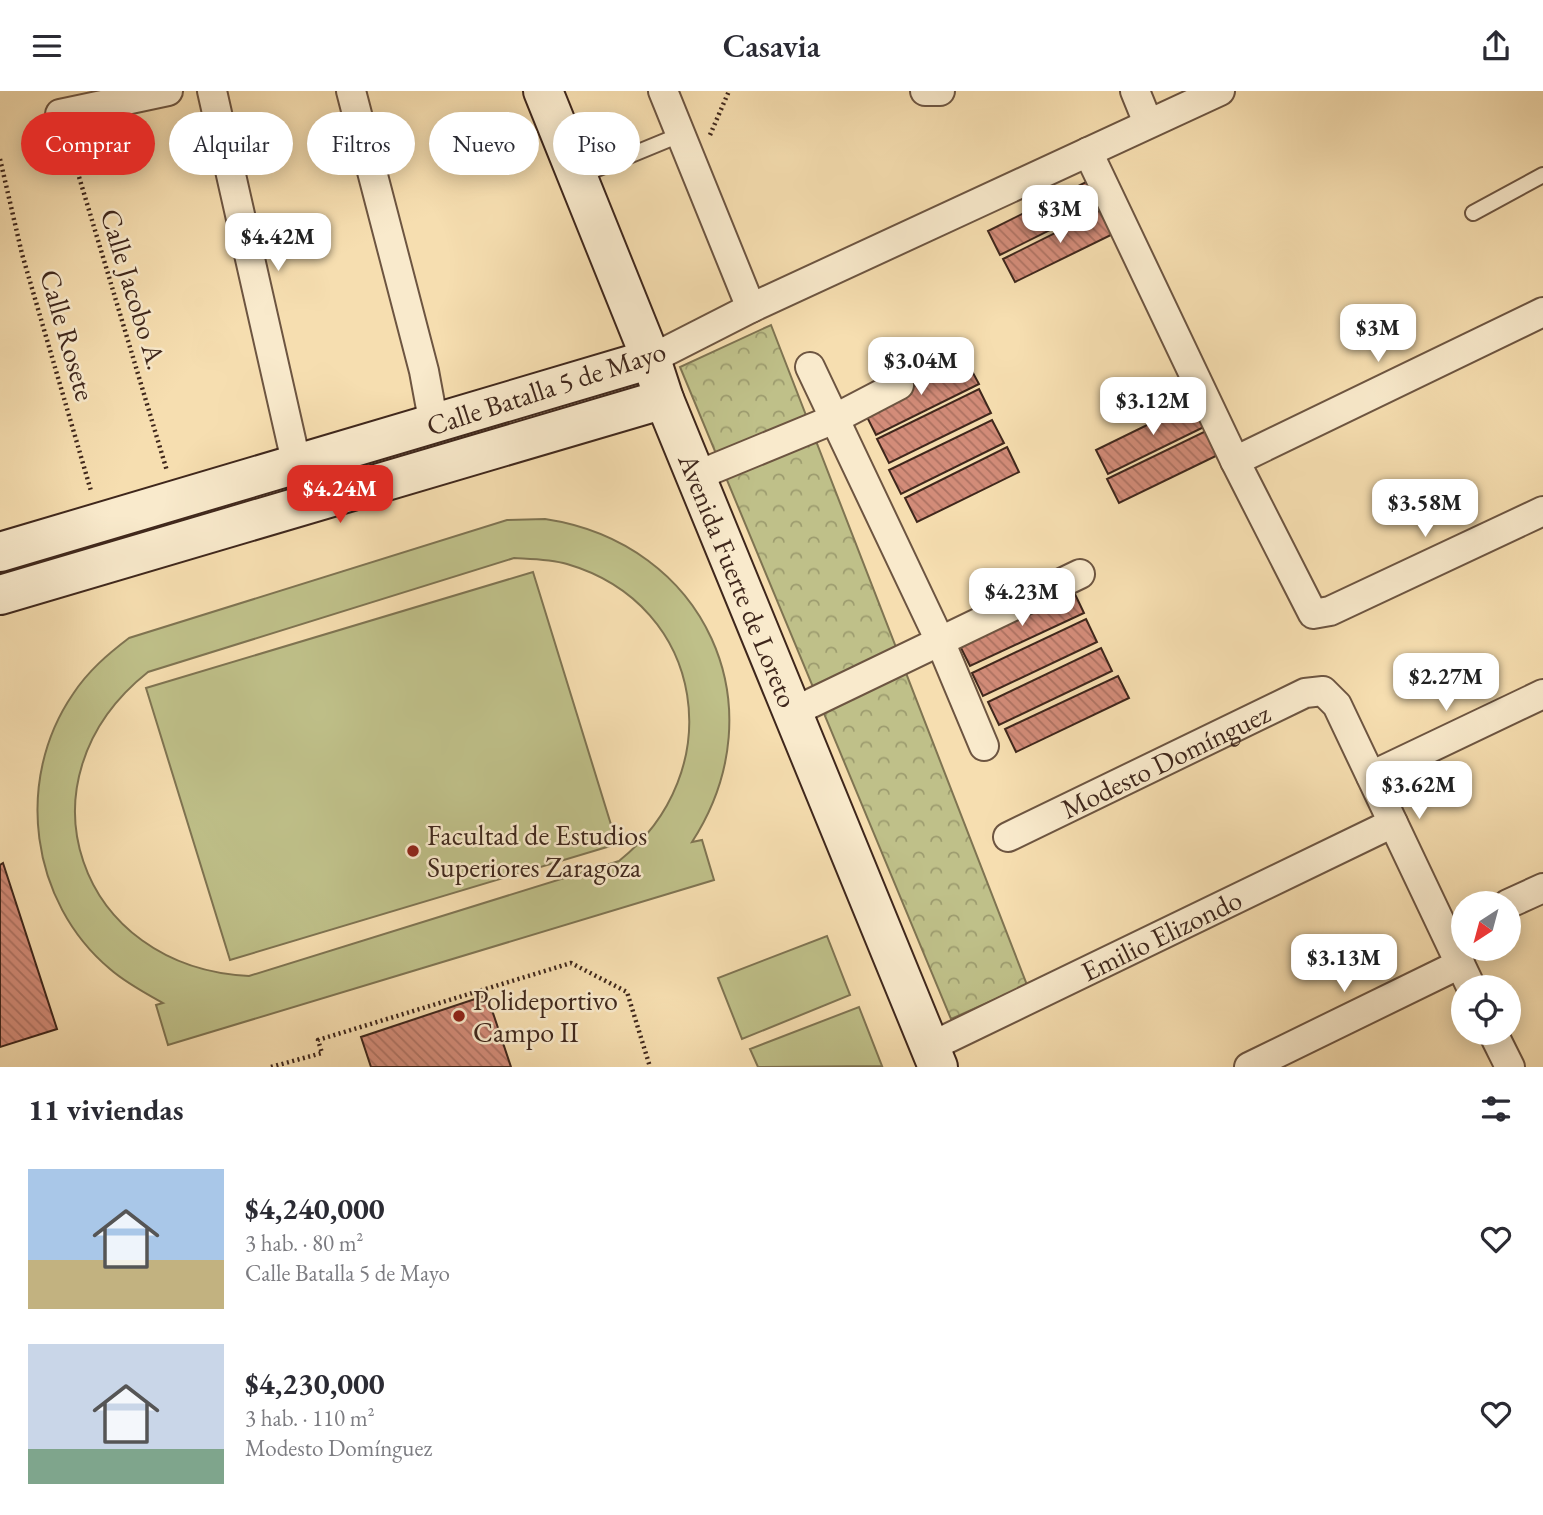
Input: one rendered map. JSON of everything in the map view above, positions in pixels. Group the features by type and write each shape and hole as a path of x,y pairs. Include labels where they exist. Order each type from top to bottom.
{"street":[{"path":"69,112 168,91"},
{"path":"212,91 297,467"},
{"path":"351,91 424,371 434,425"},
{"name":"Avenida Fuerte de Loreto","path":"544,91 651,359 664,399 934,1057"},
{"path":"663,91 751,308"},
{"path":"925,91 940,91"},
{"path":"1135,91 1148,123"},
{"name":"Calle Batalla 5 de Mayo","path":"0,552 175,498 297,467 651,359 751,308 1148,123 1186,98 1220,91"},
{"path":"1088,152 1235,461 1313,614 1330,611 1543,511"},
{"path":"1235,461 1543,312"},
{"path":"810,367 832,420 940,641 984,746"},
{"path":"696,476 832,420 899,385"},
{"name":"Calle Batalla 5 de Mayo","path":"0,595 664,399"},
{"path":"175,498 190,538"},
{"path":"793,712 1080,574"},
{"name":"Modesto Domínguez","path":"1008,837 1305,693 1323,691 1337,705 1371,776"},
{"path":"1451,925 1393,823 1371,776 1543,694"},
{"name":"Emilio Elizondo","path":"934,1057 1393,823"},
{"path":"1521,898 1543,888"},
{"path":"1249,1067 1451,982"},
{"path":"1499,1045 1510,1067"}],"lane":[{"path":"579,177 682,134"},
{"path":"1473,213 1543,175"}],"path":[{"path":"696,167 729,91"},
{"name":"Calle Rosete","path":"0,159 22,254 100,522"},
{"name":"Calle Jacobo A.","path":"78,175 175,498"},
{"path":"271,1067 322,1053 318,1040 571,963 627,992 650,1067"}],"green space":[{"path":"771,325 1027,985 951,1019 680,367"},
{"path":"545,519 601,534 648,560 685,596 712,639 726,686 729,738 718,790 692,842 702,840 714,880 168,1045 156,1005 163,1003 116,974 83,941 62,910 48,875 39,839 38,801 43,764 54,728 73,694 99,663 129,638 507,520","holes":["514,558 567,564 614,585 650,615 674,653 687,695 688,739 677,783 654,825 619,861 249,976 190,965 142,940 106,905 83,862 75,814 82,764 106,716 148,672"]},
{"path":"533,572 617,844 230,960 146,688"},
{"path":"827,936 850,995 742,1039 718,978"},
{"path":"859,1007 882,1066 758,1067 750,1049"}],"building":[{"path":"1090,180 1102,204 1000,255 988,231"},
{"path":"1105,208 1117,232 1015,282 1003,259"},
{"path":"966,360 979,384 876,435 864,411"},
{"path":"979,389 991,413 889,463 877,439"},
{"path":"1198,400 1210,424 1108,474 1096,450"},
{"path":"992,420 1004,443 901,494 889,470"},
{"path":"1210,429 1222,453 1119,503 1107,479"},
{"path":"1007,447 1019,472 917,522 905,498"},
{"path":"1073,590 1084,613 970,666 959,644"},
{"path":"1086,619 1097,642 983,696 972,673"},
{"path":"1101,648 1112,671 999,725 988,702"},
{"path":"1118,676 1129,698 1016,752 1005,729"},
{"path":"3,863 57,1029 0,1047 0,865"},
{"name":"Polideportivo Campo II","path":"487,995 511,1067 371,1067 361,1037"}],"place":[{"name":"Facultad de Estudios Superiores Zaragoza","path":"413,851"},
{"name":"Polideportivo Campo II","path":"459,1016"}]}
